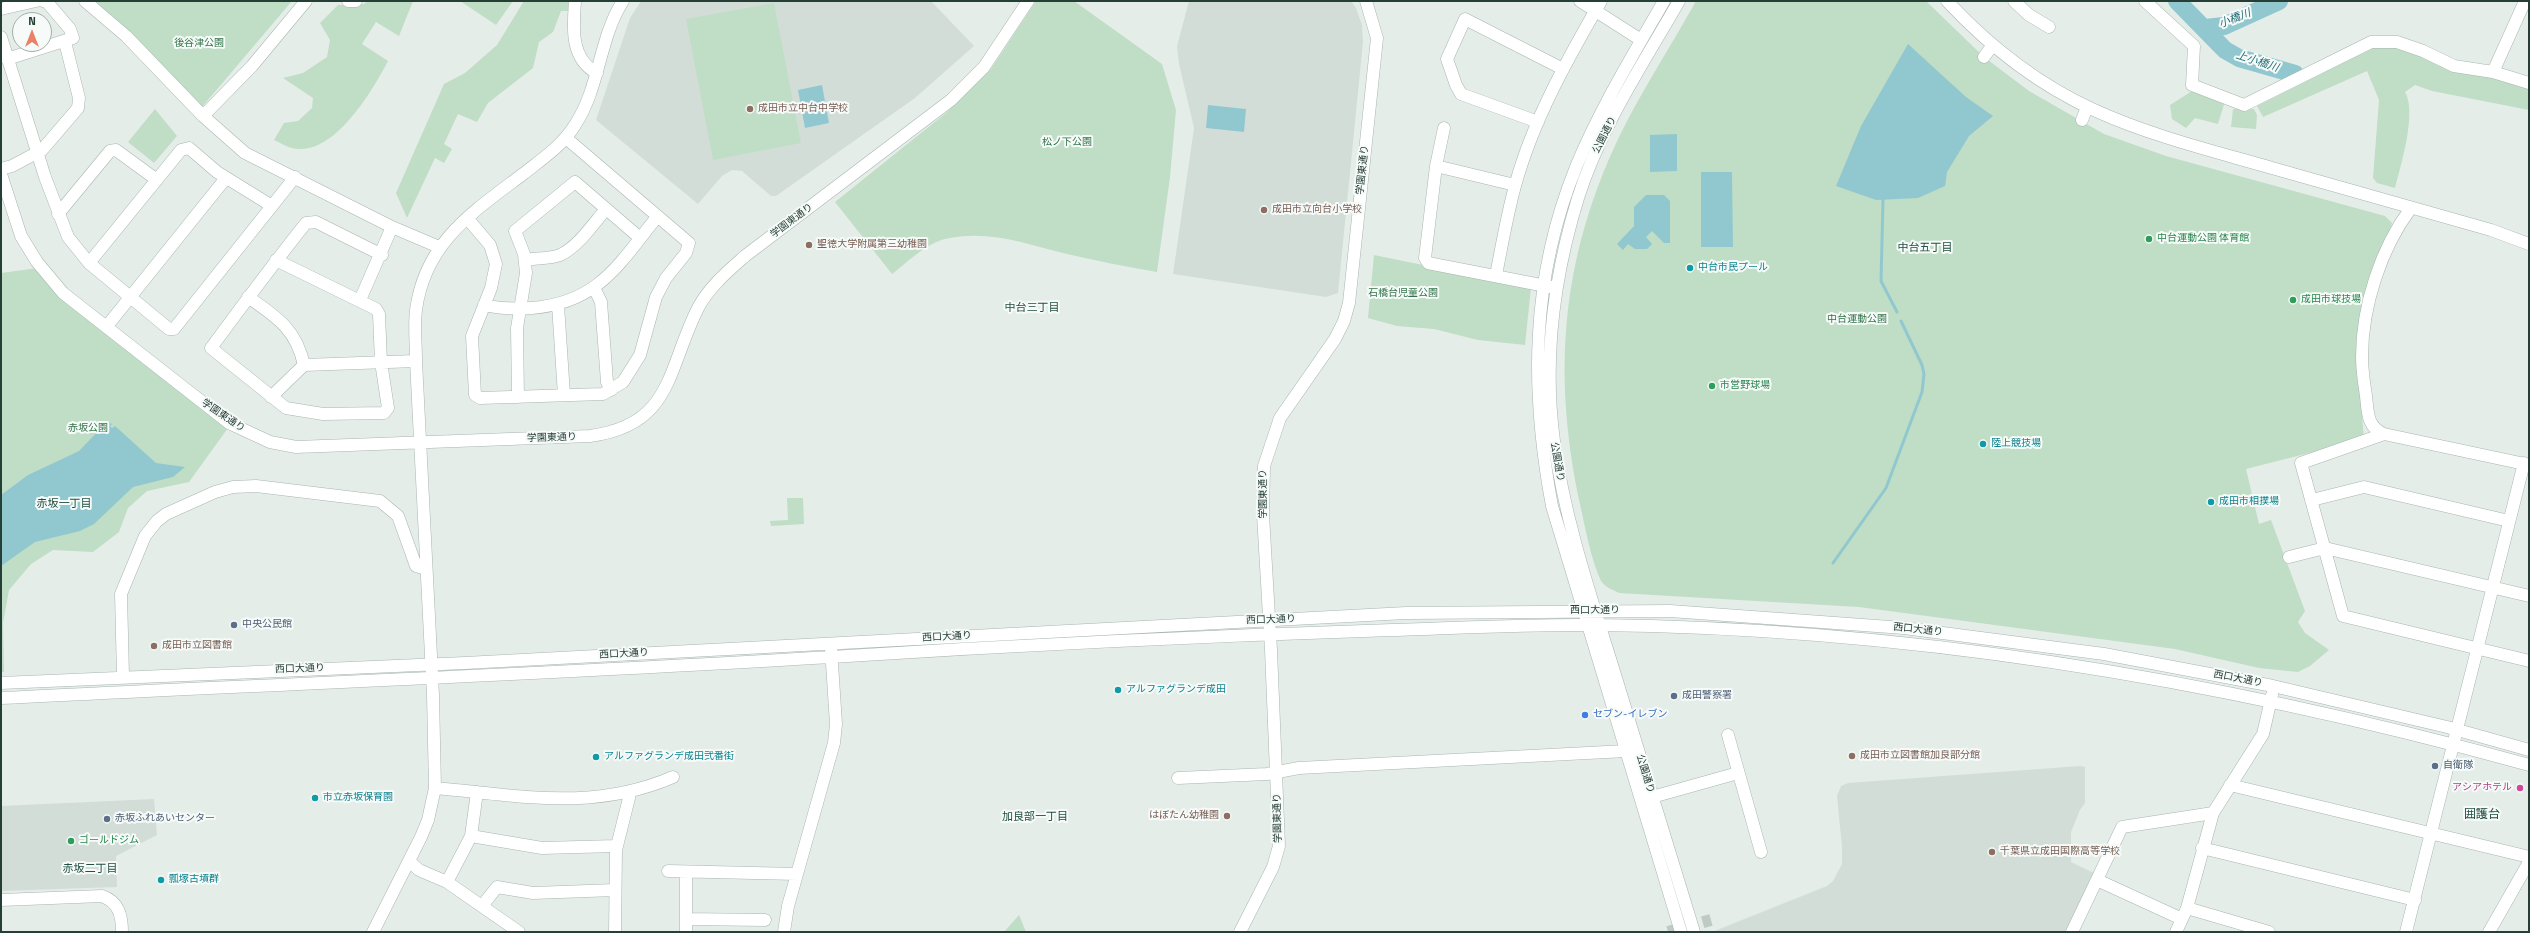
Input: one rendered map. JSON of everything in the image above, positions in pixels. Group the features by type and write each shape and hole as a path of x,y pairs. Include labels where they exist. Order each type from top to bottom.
{"street":[{"path":"1,9 36,1"},
{"path":"7,59 65,42 73,38 73,34 47,2 42,1"},
{"path":"86,1 126,36 203,116 245,153 392,227 439,247"},
{"path":"203,116 252,66 306,1"},
{"path":"348,1 356,1"},
{"path":"575,1 574,37 576,46 586,65 597,73"},
{"path":"373,932 410,862 428,820 435,788 432,676 430,664 416,361 416,312 418,298 439,247 467,218 557,147 566,138 587,104 615,18 623,1"},
{"name":"学園東通り","path":"1,174 21,236 37,262 63,293 229,423 251,435 270,442 296,447 590,436 611,433 627,427 644,416 659,402 667,388 699,308 722,276 744,256 951,100 984,67 1028,1"},
{"name":"学園東通り","path":"1240,932 1272,867 1279,846 1262,480 1267,451 1280,418 1335,339 1344,321 1349,303 1377,38 1366,1"},
{"path":"1580,1 1598,6 1641,40"},
{"name":"公園通り","path":"1590,611 1552,506 1542,454 1536,375 1540,311 1556,228 1576,167 1610,97 1664,1"},
{"name":"公園通り","path":"1679,1 1601,141 1591,165 1572,221 1556,288 1551,335 1550,368 1553,438 1569,522 1590,611 1626,750 1640,801 1681,932"},
{"path":"1947,1 1992,46 2044,83 2087,107 2119,121 2167,137 2529,244"},
{"path":"2014,1 2049,27"},
{"path":"2145,1 2194,46 2192,85 2244,105 2372,42 2397,42 2423,51 2454,66 2493,72 2529,83"},
{"path":"2493,72 2525,1"},
{"path":"1496,275 1515,185 1538,122 1563,69 1598,6"},
{"path":"1538,122 1461,94 1456,85 1447,59 1451,46 1465,19 1563,69"},
{"path":"1,37 58,214 68,237 89,263 129,298 169,329 174,329 295,177"},
{"path":"1,169 12,166 38,153 49,144 80,103 65,42"},
{"path":"1984,57 1992,46"},
{"path":"2082,120 2087,107"},
{"path":"1444,128 1436,166 1425,258 1428,263 1496,275 1556,288"},
{"path":"467,218 490,245 495,257 495,273 472,336 474,392 480,398 603,394 623,382 633,369 640,355 656,297 666,278 689,248 689,243 566,138"},
{"path":"89,263 181,150 185,148 189,148 226,178 272,206"},
{"path":"58,214 110,151 116,150 157,180"},
{"path":"1436,166 1515,185"},
{"path":"107,326 226,178"},
{"path":"518,397 518,309 526,273 526,260 516,231 575,182 640,238"},
{"path":"2406,932 2492,587 2526,464 2384,434 2375,430 2369,420 2362,368 2364,327 2375,283 2386,254 2399,222 2411,208"},
{"path":"526,260 558,255 564,252 584,234 606,209"},
{"path":"484,305 518,309 558,305 573,300 594,288 640,238 657,217"},
{"path":"276,260 376,309 379,314 381,362 388,408 384,413 305,413 286,408 270,397 211,348 276,260 306,223 316,222 382,255"},
{"path":"360,300 382,255 392,227"},
{"path":"594,288 601,302 607,382 611,390"},
{"path":"248,297 278,318 290,331 300,346 304,364"},
{"path":"558,305 564,395"},
{"path":"270,397 304,364 416,361"},
{"path":"2384,434 2301,464 2344,616 2529,661"},
{"path":"123,676 121,594 146,536 156,521 166,514 215,492 233,487 256,486 380,501 398,516 416,566 426,569"},
{"path":"2312,500 2364,487 2509,521"},
{"path":"2289,557 2325,548 2529,596"},
{"name":"西口大通り","path":"1,683 123,676 430,664 1406,613 1590,611 1685,612 1904,628 2104,654 2273,686 2457,730 2529,750"},
{"name":"西口大通り","path":"1,698 831,657 1270,633 1594,625 1686,628 1900,643 2008,656 2270,702 2453,744 2529,765"},
{"name":"公園通り","path":"1594,625 1652,797 1694,932"},
{"path":"784,932 788,906 834,743 836,724 830,643"},
{"path":"2194,688 2196,671"},
{"path":"2176,932 2184,914 2212,813 2263,734 2273,686"},
{"path":"1728,735 1761,852"},
{"path":"1178,778 1267,774 1299,768 1626,750"},
{"path":"1640,801 1738,773"},
{"path":"435,788 554,799 628,792 673,777"},
{"path":"2230,785 2529,857"},
{"path":"447,882 471,836 477,792"},
{"path":"615,932 616,846 629,798 628,792"},
{"path":"2072,932 2122,827 2212,813"},
{"path":"471,836 542,848 616,846"},
{"path":"2202,848 2415,900"},
{"path":"410,862 420,870 447,882 519,932"},
{"path":"2488,932 2529,862"},
{"path":"668,871 797,874"},
{"path":"686,872 686,932"},
{"path":"2096,880 2184,914 2269,932"},
{"path":"482,906 497,887 533,893 615,890"},
{"path":"1,900 102,896 115,905 121,914 122,932"},
{"path":"686,919 765,920"}],"shaded area":[{"name":"成田市立中台中学校","path":"641,1 931,1 974,46 915,98 776,196 771,196 742,171 732,170 722,176 698,204 596,120 630,18"},
{"name":"成田市立向台小学校","path":"1189,1 1351,1 1356,8 1362,25 1363,42 1338,293 1326,297 1173,274 1194,128 1179,64 1177,46"},
{"name":"千葉県立成田国際高等学校","path":"2080,766 2085,767 2085,803 2080,810 2071,832 2071,862 2096,874 2067,932 1712,932 1827,886 1833,881 1842,864 1842,847 1837,796 1841,786 1848,783"},
{"path":"154,799 157,835 116,856 117,887 1,891 1,806"}],"green space":[{"name":"後谷津公園","path":"92,1 292,1 202,107"},
{"path":"368,1 413,1 399,36 376,22 362,44 388,61 363,102 340,129 327,140 314,147 296,149 274,140 284,123 298,121 312,108 313,98 283,78 303,73 327,57 330,40 320,23 338,5 364,4"},
{"path":"460,1 513,1 496,25"},
{"path":"524,1 569,1 568,11 561,11 553,32 539,42 533,68 488,103 477,122 458,114 444,144 452,149 444,163 435,158 407,218 396,193 444,84 465,73 497,45"},
{"name":"松ノ下公園","path":"1036,1 1074,1 1162,64 1176,110 1170,177 1157,272 1067,254 1007,239 961,236 938,241 917,254 892,274 835,202 946,113 991,69"},
{"name":"中台運動公園","path":"1696,1 1926,1 1984,57 2029,91 2104,134 2166,156 2385,216 2392,223 2361,314 2356,346 2364,439 2246,469 2259,524 2271,520 2305,611 2298,622 2305,633 2329,650 2310,666 2298,672 2259,668 2175,649 1859,607 1619,593 1609,588 1601,581 1591,553 1580,504 1571,456 1566,409 1565,362 1567,317 1574,272 1584,227 1600,182 1619,137 1647,85"},
{"path":"774,3 801,143 713,160 686,19"},
{"path":"2388,44 2529,87 2529,110 2432,91 2415,85 2405,92 2408,101 2409,125 2395,188 2377,183 2373,178 2379,100 2367,71 2263,117 2257,106 2372,48"},
{"path":"2192,91 2225,101 2218,124 2195,118 2186,128 2172,119 2170,105"},
{"path":"155,109 177,136 154,163 128,142"},
{"path":"2233,109 2254,109 2257,115 2256,129 2231,127"},
{"name":"石橋台児童公園","path":"1374,255 1531,287 1525,345 1478,340 1434,329 1397,326 1368,318"},
{"name":"赤坂公園","path":"38,268 228,428 189,482 147,491 128,508 119,532 93,552 53,550 31,564 9,590 3,623 4,672 1,672 1,273"},
{"path":"787,498 803,498 804,524 771,526 770,521 788,520"},
{"path":"1019,915 1026,932 1004,932"}],"water":[{"path":"1908,44 1966,97 1993,116 1969,136 1947,172 1945,186 1918,198 1876,200 1836,186 1861,126"},
{"path":"822,85 829,123 805,128 798,90"},
{"path":"1208,105 1246,109 1244,132 1206,128"},
{"path":"1677,134 1677,171 1650,172 1650,135"},
{"path":"1701,172 1732,172 1733,247 1701,247"},
{"path":"1646,195 1664,195 1670,201 1670,243 1664,243 1652,231 1646,237 1652,244 1647,249 1635,249 1628,244 1623,250 1617,244 1634,226 1634,207"},
{"path":"107,422 112,424 110,426 112,428 115,426 156,463 185,467 173,477 133,487 94,524 80,531 35,542 1,566 1,495 28,475 79,451"}],"waterway":[{"name":"上小橋川","path":"2177,1 2225,50 2239,58 2295,74"},
{"name":"小橋川","path":"2205,28 2224,26 2279,1"},
{"path":"1883,200 1881,281 1897,312"},
{"path":"1833,563 1886,488 1922,392 1924,374 1922,365 1901,321"}],"tunnel":[{"path":"1668,932 1711,920"}],"place":[{"name":"成田市立中台中学校","path":"750,109"},
{"name":"成田市立向台小学校","path":"1264,210"},
{"name":"中台運動公園 体育館","path":"2149,239"},
{"name":"聖徳大学附属第三幼稚園","path":"809,245"},
{"name":"中台市民プール","path":"1690,268"},
{"name":"成田市球技場","path":"2293,300"},
{"name":"市営野球場","path":"1712,386"},
{"name":"陸上競技場","path":"1983,444"},
{"name":"成田市相撲場","path":"2211,502"},
{"name":"中央公民館","path":"234,625"},
{"name":"成田市立図書館","path":"154,646"},
{"name":"アルファグランデ成田","path":"1118,690"},
{"name":"成田警察署","path":"1674,696"},
{"name":"セブン-イレブン","path":"1585,715"},
{"name":"成田市立図書館加良部分館","path":"1852,756"},
{"name":"アルファグランデ成田弐番街","path":"596,757"},
{"name":"自衛隊","path":"2435,766"},
{"name":"アシアホテル","path":"2520,788"},
{"name":"市立赤坂保育園","path":"315,798"},
{"name":"はぼたん幼稚園","path":"1227,816"},
{"name":"赤坂ふれあいセンター","path":"107,819"},
{"name":"ゴールドジム","path":"71,841"},
{"name":"千葉県立成田国際高等学校","path":"1992,852"},
{"name":"瓢塚古墳群","path":"161,880"}],"district":[{"name":"中台五丁目","path":"1925,248"},
{"name":"中台三丁目","path":"1032,308"},
{"name":"赤坂一丁目","path":"64,504"},
{"name":"囲護台","path":"2482,815"},
{"name":"加良部一丁目","path":"1035,817"},
{"name":"赤坂二丁目","path":"90,869"}]}
